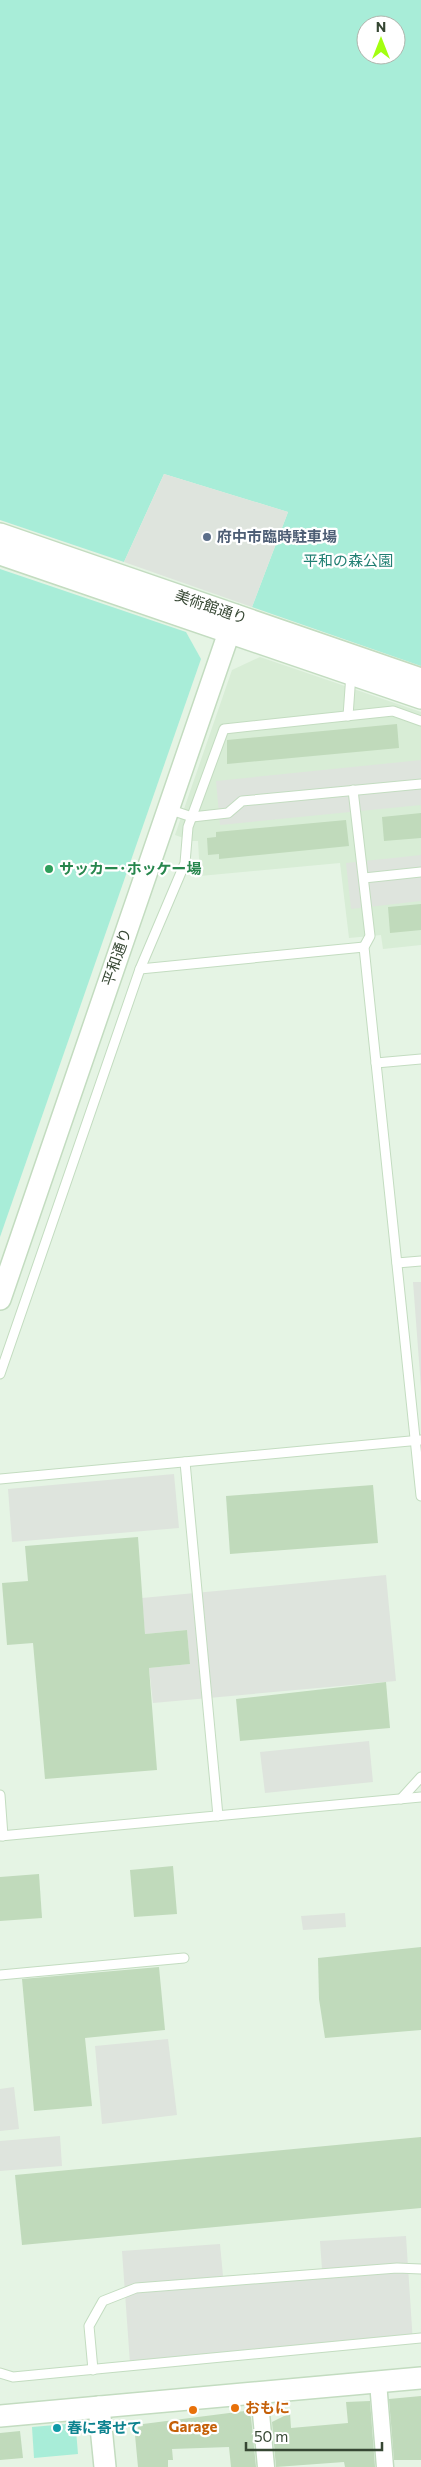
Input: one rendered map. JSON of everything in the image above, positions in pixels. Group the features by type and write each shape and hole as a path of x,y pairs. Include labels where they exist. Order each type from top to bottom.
{"street":[{"name":"美術館通り","path":"0,534 232,624 351,674 421,698"},
{"name":"美術館通り","path":"0,554 421,679"},
{"name":"平和通り","path":"0,1299 232,624"},
{"path":"0,2416 421,2378"},
{"path":"378,2382 385,2467"},
{"path":"259,2392 266,2467"},
{"path":"99,2407 105,2467"}],"lane":[{"path":"348,716 351,674"},
{"path":"0,1374 140,969 185,863 188,827 224,729 393,711 421,721"},
{"path":"168,809 192,817 228,814 242,801 421,784"},
{"path":"354,790 370,936 364,947 397,1263 418,1440 421,1496"},
{"path":"364,878 421,872"},
{"path":"140,969 364,947"},
{"path":"376,1063 421,1059"},
{"path":"397,1263 421,1261"},
{"path":"0,1479 418,1440"},
{"path":"185,1462 218,1816"},
{"path":"401,1799 421,1777"},
{"path":"0,1795 2,1836 421,1797"},
{"path":"0,1975 184,1958"},
{"path":"93,2370 89,2326 103,2301 136,2288 398,2268 421,2269"},
{"path":"0,2373 13,2377 421,2338"}],"shaded area":[{"name":"府中市臨時駐車場","path":"164,474 288,512 252,607 124,562"},
{"path":"260,657 421,712 421,945 383,949 381,935 349,938 340,863 200,876 198,841 192,841 175,835 232,670"},
{"path":"421,760 421,805 220,825 216,781"},
{"path":"421,855 421,901 351,909 346,863"},
{"path":"413,1282 421,1282 421,1388"},
{"path":"174,1474 179,1528 12,1542 8,1489"},
{"path":"386,1575 396,1681 153,1703 149,1668 190,1664 187,1630 145,1634 142,1598"},
{"path":"369,1741 373,1782 265,1793 260,1752"},
{"path":"345,1913 346,1927 303,1930 301,1916"},
{"path":"168,2039 177,2115 102,2124 95,2046"},
{"path":"14,2087 19,2129 0,2131 0,2089"},
{"path":"60,2136 62,2166 0,2171 0,2141"},
{"path":"406,2236 413,2343 130,2363 122,2251 220,2244 223,2276 322,2269 320,2241"}],"green space":[{"name":"平和の森公園","path":"0,0 421,0 421,666 252,607 288,512 164,474 124,562 0,520"},
{"path":"0,569 186,632 201,659 0,1237"},
{"path":"67,2424 76,2430 78,2454 34,2458 32,2427"}],"building":[{"path":"397,724 399,748 227,764 227,740"},
{"path":"421,813 421,838 384,841 382,817"},
{"path":"346,820 349,846 219,859 219,854 208,855 207,838 216,837 216,832"},
{"path":"421,904 421,930 390,933 388,907"},
{"path":"373,1485 378,1543 230,1554 226,1496"},
{"path":"138,1537 145,1634 187,1630 190,1664 149,1668 157,1770 45,1779 33,1643 7,1645 2,1583 28,1581 25,1546"},
{"path":"386,1682 390,1728 240,1741 236,1699"},
{"path":"173,1866 177,1914 134,1917 130,1870"},
{"path":"39,1874 42,1918 0,1921 0,1877"},
{"path":"421,1947 421,2030 325,2038 319,1999 318,1958"},
{"path":"159,1967 165,2030 85,2038 92,2106 34,2111 22,1979"},
{"path":"421,2137 421,2208 22,2245 15,2175"},
{"path":"421,2396 421,2460 394,2460 389,2399"},
{"path":"370,2401 375,2467 345,2467 344,2462 276,2467 272,2422 290,2413 291,2428 348,2423 346,2402"},
{"path":"245,2411 251,2417 256,2467 231,2467 229,2447 172,2449 173,2460 168,2460 168,2467 138,2467 135,2435 139,2435 138,2427 143,2426 143,2424"},
{"path":"20,2431 23,2458 0,2460 0,2433"}],"place":[{"name":"府中市臨時駐車場","path":"207,537"},
{"name":"サッカー･ホッケー場","path":"49,869"},
{"name":"おもに","path":"235,2408"},
{"name":"Garage","path":"193,2410"},
{"name":"春に寄せて","path":"57,2428"}]}
